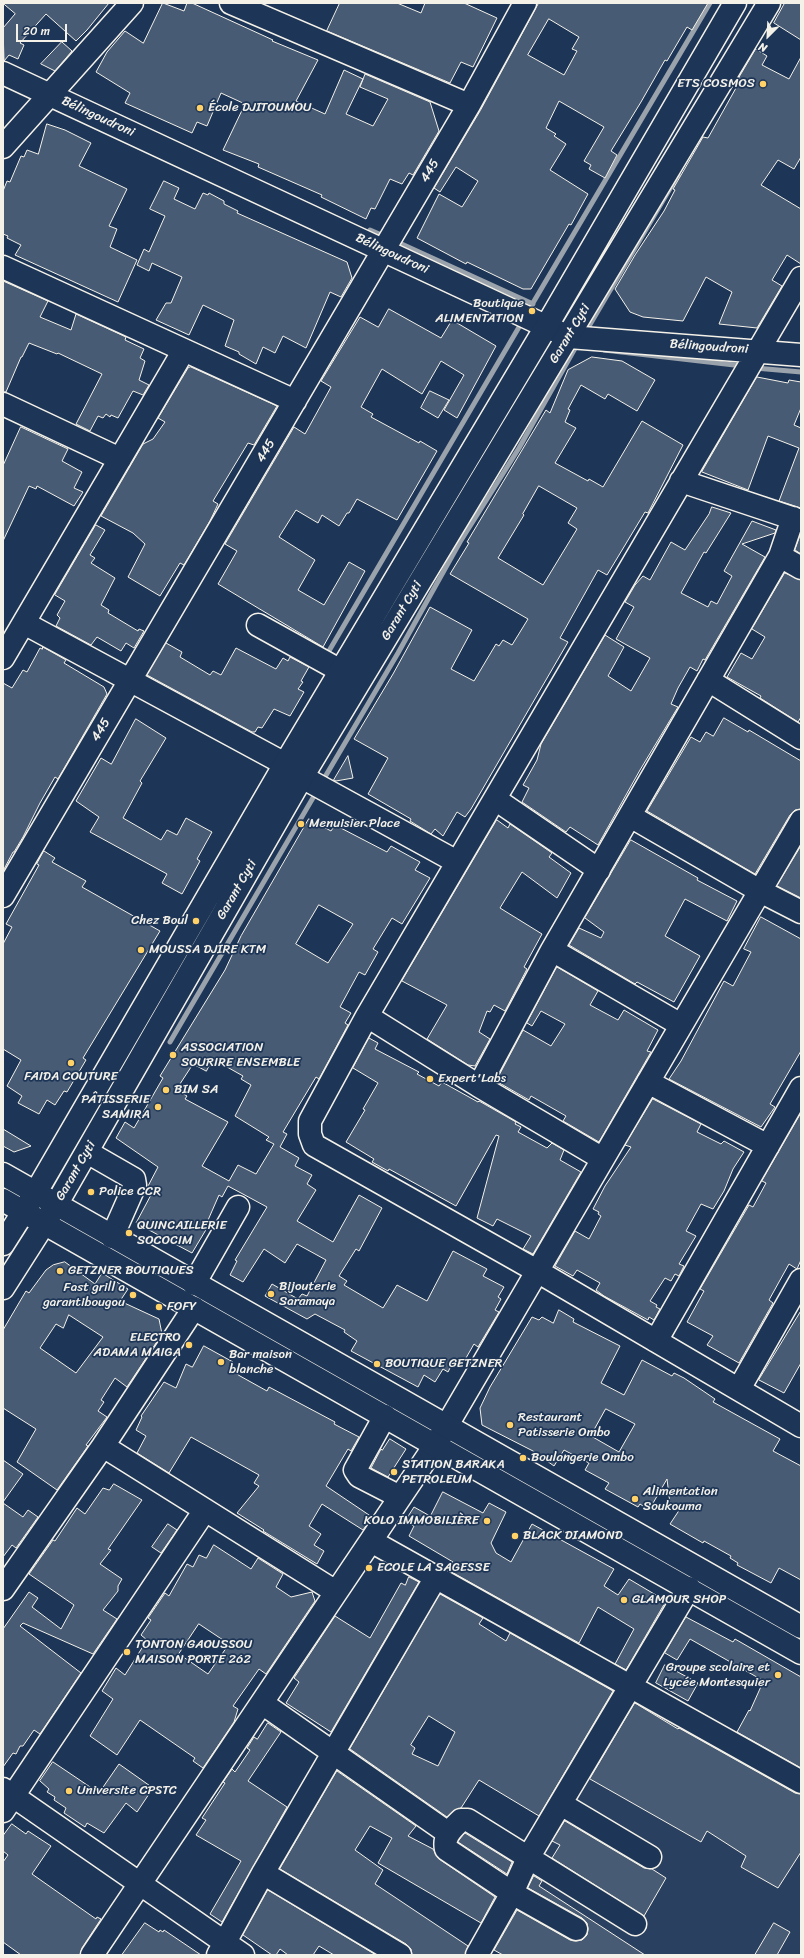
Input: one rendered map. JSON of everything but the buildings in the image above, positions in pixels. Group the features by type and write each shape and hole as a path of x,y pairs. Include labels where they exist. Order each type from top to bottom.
{"street":[{"path":"3,147 132,3"},
{"path":"231,3 469,105"},
{"name":"445","path":"3,896 469,105 525,3"},
{"name":"Garant Cyti","path":"3,1288 44,1225 86,1152 294,770 341,672 546,327 735,3"},
{"name":"Garant Cyti","path":"3,1244 294,770 569,337 769,3"},
{"name":"Bélingoudroni","path":"3,73 569,337 757,351 801,356"},
{"path":"3,267 295,401"},
{"path":"801,278 367,1016 310,1121 310,1134 314,1145 537,1271 801,1426"},
{"path":"3,658 184,350"},
{"path":"3,404 120,459"},
{"path":"479,1086 552,950 780,556 797,520 681,482"},
{"path":"780,556 801,568"},
{"path":"24,623 294,770 458,862"},
{"path":"258,625 341,672"},
{"path":"708,680 801,738"},
{"path":"495,799 599,870"},
{"path":"630,816 760,891 801,912"},
{"path":"92,1955 436,1444 801,821"},
{"path":"552,950 681,1025"},
{"path":"367,1016 479,1086 603,1159"},
{"path":"648,1082 768,1146"},
{"path":"656,1341 800,1092"},
{"path":"86,1152 134,1179 135,1185 112,1237"},
{"path":"3,1174 194,1284 801,1627"},
{"path":"3,1200 44,1225 436,1444 801,1653"},
{"path":"194,1284 238,1207"},
{"path":"739,1389 801,1280"},
{"path":"3,1589 103,1446 194,1308"},
{"path":"385,1416 355,1470 358,1476 400,1497"},
{"path":"103,1446 336,1592"},
{"path":"205,1510 6,1799 141,1883 221,1949 243,1955"},
{"path":"371,1541 801,1782"},
{"path":"221,1949 263,1873 334,1754 436,1577"},
{"path":"477,1955 512,1893 528,1858 689,1588"},
{"path":"262,1703 448,1833"},
{"path":"560,1804 650,1858"},
{"path":"576,1929 512,1893 446,1849 445,1844 448,1833 461,1820 468,1820 635,1924"},
{"path":"263,1873 400,1955"}],"shaded area":[{"path":"638,1695 801,1781 801,1955 587,1955 504,1908"}],"waterway":[{"path":"527,313 710,3"},
{"path":"585,333 678,175"},
{"path":"370,230 386,237"},
{"path":"395,241 533,304"},
{"path":"326,656 522,322"},
{"path":"322,782 398,653 460,542 519,448 578,343"},
{"path":"604,350 743,366"},
{"path":"755,368 801,372"},
{"path":"170,1042 317,791"}],"place":[{"name":"ETS COSMOS","path":"763,84"},
{"name":"École DJITOUMOU","path":"200,108"},
{"name":"Boutique ALIMENTATION","path":"532,311"},
{"name":"Menuisier Place","path":"301,824"},
{"name":"Chez Boul","path":"196,921"},
{"name":"MOUSSA DJIRE KTM","path":"141,950"},
{"name":"ASSOCIATION SOURIRE ENSEMBLE","path":"173,1055"},
{"name":"FAIDA COUTURE","path":"71,1063"},
{"name":"Expert'Labs","path":"430,1079"},
{"name":"BIM SA","path":"166,1090"},
{"name":"PÂTISSERIE SAMIRA","path":"158,1107"},
{"name":"Police CCR","path":"91,1192"},
{"name":"QUINCAILLERIE SOCOCIM","path":"129,1233"},
{"name":"GETZNER BOUTIQUES","path":"60,1271"},
{"name":"Bijouterie Saramaya","path":"271,1294"},
{"name":"Fast grill a garantibougou","path":"133,1295"},
{"name":"FOFY","path":"159,1307"},
{"name":"ELECTRO ADAMA MAIGA","path":"189,1345"},
{"name":"Bar maison blanche","path":"221,1362"},
{"name":"BOUTIQUE GETZNER","path":"377,1364"},
{"name":"Restaurant Patisserie Ombo","path":"510,1425"},
{"name":"Boulangerie Ombo","path":"523,1458"},
{"name":"STATION BARAKA PETROLEUM","path":"394,1472"},
{"name":"Alimentation Soukouma","path":"635,1499"},
{"name":"KOLO IMMOBILIÈRE","path":"487,1521"},
{"name":"BLACK DIAMOND","path":"515,1536"},
{"name":"ECOLE LA SAGESSE","path":"369,1568"},
{"name":"GLAMOUR SHOP","path":"624,1600"},
{"name":"TONTON GAOUSSOU MAISON PORTE 262","path":"127,1652"},
{"name":"Groupe scolaire et Lycée Montesquier","path":"778,1675"},
{"name":"Universite CPSTC","path":"69,1791"}]}
